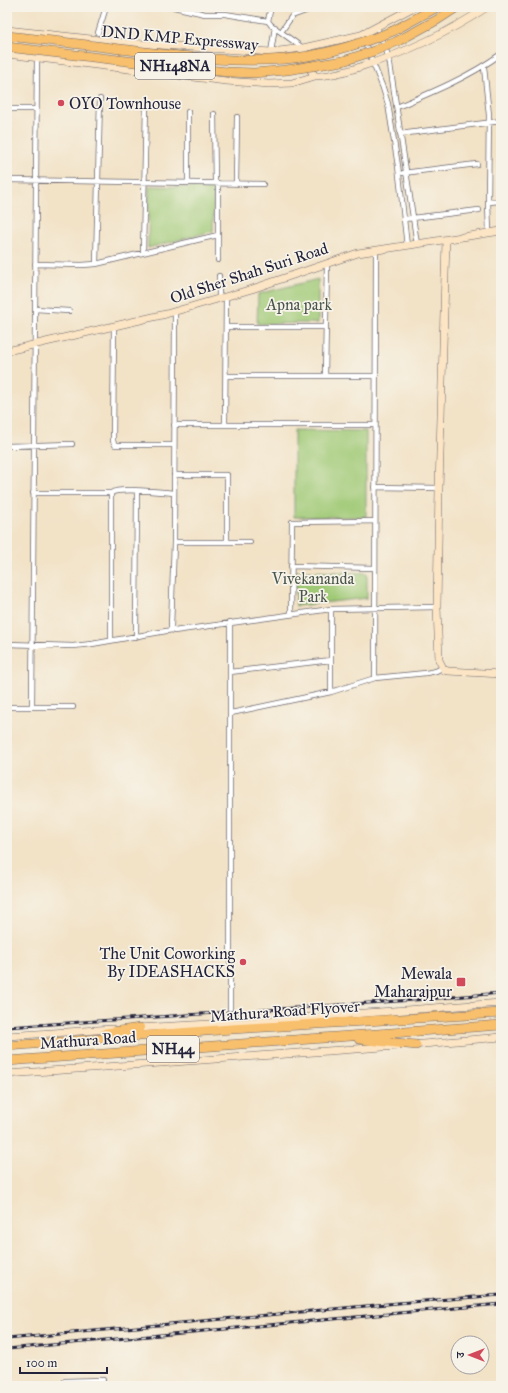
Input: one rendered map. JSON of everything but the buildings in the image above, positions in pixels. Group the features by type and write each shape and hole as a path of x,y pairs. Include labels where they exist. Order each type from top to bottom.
{"highway":[{"name":"DND KMP Expressway","path":"7,36 172,55 230,60 249,61 285,59 340,50 393,31 437,7"},
{"name":"DND KMP Expressway","path":"7,47 228,72 287,70 343,61 374,50 398,41 437,20 457,7"},
{"name":"Mathura Road Flyover","path":"72,1041 232,1029 501,1013"},
{"name":"Mathura Road Flyover","path":"339,1036 501,1025"},
{"path":"72,1041 90,1036 140,1028"},
{"path":"339,1036 416,1044"},
{"name":"Mathura Road","path":"7,1061 339,1036"},
{"name":"Mathura Road","path":"7,1046 72,1041"}],"street":[{"path":"98,33 106,7"},
{"path":"174,7 205,14 226,14 268,21 271,25 303,48 309,68 315,76"},
{"path":"268,21 272,7"},
{"path":"281,32 292,16 316,7"},
{"path":"7,30 128,43 270,52 303,48 361,35 414,7"},
{"path":"7,54 226,81 269,84 292,82 315,76 351,70 389,58 426,42 467,20 486,7"},
{"path":"270,52 275,27"},
{"path":"376,27 389,58 417,244"},
{"path":"361,35 388,104 399,173 407,246"},
{"path":"397,108 442,89 484,67 501,54"},
{"path":"32,707 37,58"},
{"path":"484,67 489,123 489,233"},
{"path":"96,264 100,99"},
{"path":"143,252 146,105"},
{"path":"7,109 36,109"},
{"path":"188,112 188,183"},
{"path":"214,114 218,260"},
{"path":"236,184 237,117"},
{"path":"400,134 501,121"},
{"path":"399,173 477,164"},
{"path":"7,180 263,184"},
{"path":"488,202 501,201"},
{"path":"404,218 479,210"},
{"name":"Old Sher Shah Suri Road","path":"7,351 174,312 222,298 358,253 501,231"},
{"path":"35,264 96,264 218,235"},
{"path":"446,240 437,607 439,660 442,668 448,671 501,674"},
{"path":"375,678 376,250"},
{"path":"326,376 327,264"},
{"path":"219,276 226,327 225,425"},
{"path":"35,309 69,311"},
{"path":"172,630 174,542 174,312"},
{"path":"114,326 113,441 115,445 174,444"},
{"path":"226,327 326,327"},
{"path":"226,376 376,376"},
{"path":"174,425 375,425"},
{"path":"7,446 72,444"},
{"path":"174,475 227,475 227,542"},
{"path":"375,487 439,488"},
{"path":"33,493 111,493 115,491 174,492"},
{"path":"136,637 137,491"},
{"path":"111,493 111,640"},
{"path":"290,614 292,521 375,521"},
{"path":"174,542 250,542"},
{"path":"291,566 375,568"},
{"path":"7,644 74,646 172,630 331,609 437,607"},
{"path":"331,609 332,692"},
{"path":"230,622 230,1023"},
{"path":"230,672 331,660"},
{"path":"231,713 332,692 375,678 426,673 442,668"},
{"path":"7,707 74,707"},
{"path":"7,1036 230,1023 501,1003"},
{"path":"7,1074 501,1037"},
{"path":"62,1386 65,1381 103,1380"}],"green space":[{"path":"149,186 214,188 213,231 148,248"},
{"name":"Apna park","path":"318,279 318,323 257,324 258,294"},
{"path":"294,430 366,431 366,517 294,517"},
{"name":"Vivekananda Park","path":"296,571 367,573 367,598 296,606"}],"railway":[{"path":"7,1027 501,993"},
{"path":"7,1339 501,1295"},
{"path":"7,1349 501,1304"}],"place":[{"name":"OYO Townhouse","path":"61,103"},
{"name":"The Unit Coworking By IDEASHACKS","path":"243,962"},
{"name":"Mewala Maharajpur","path":"461,982"}]}
